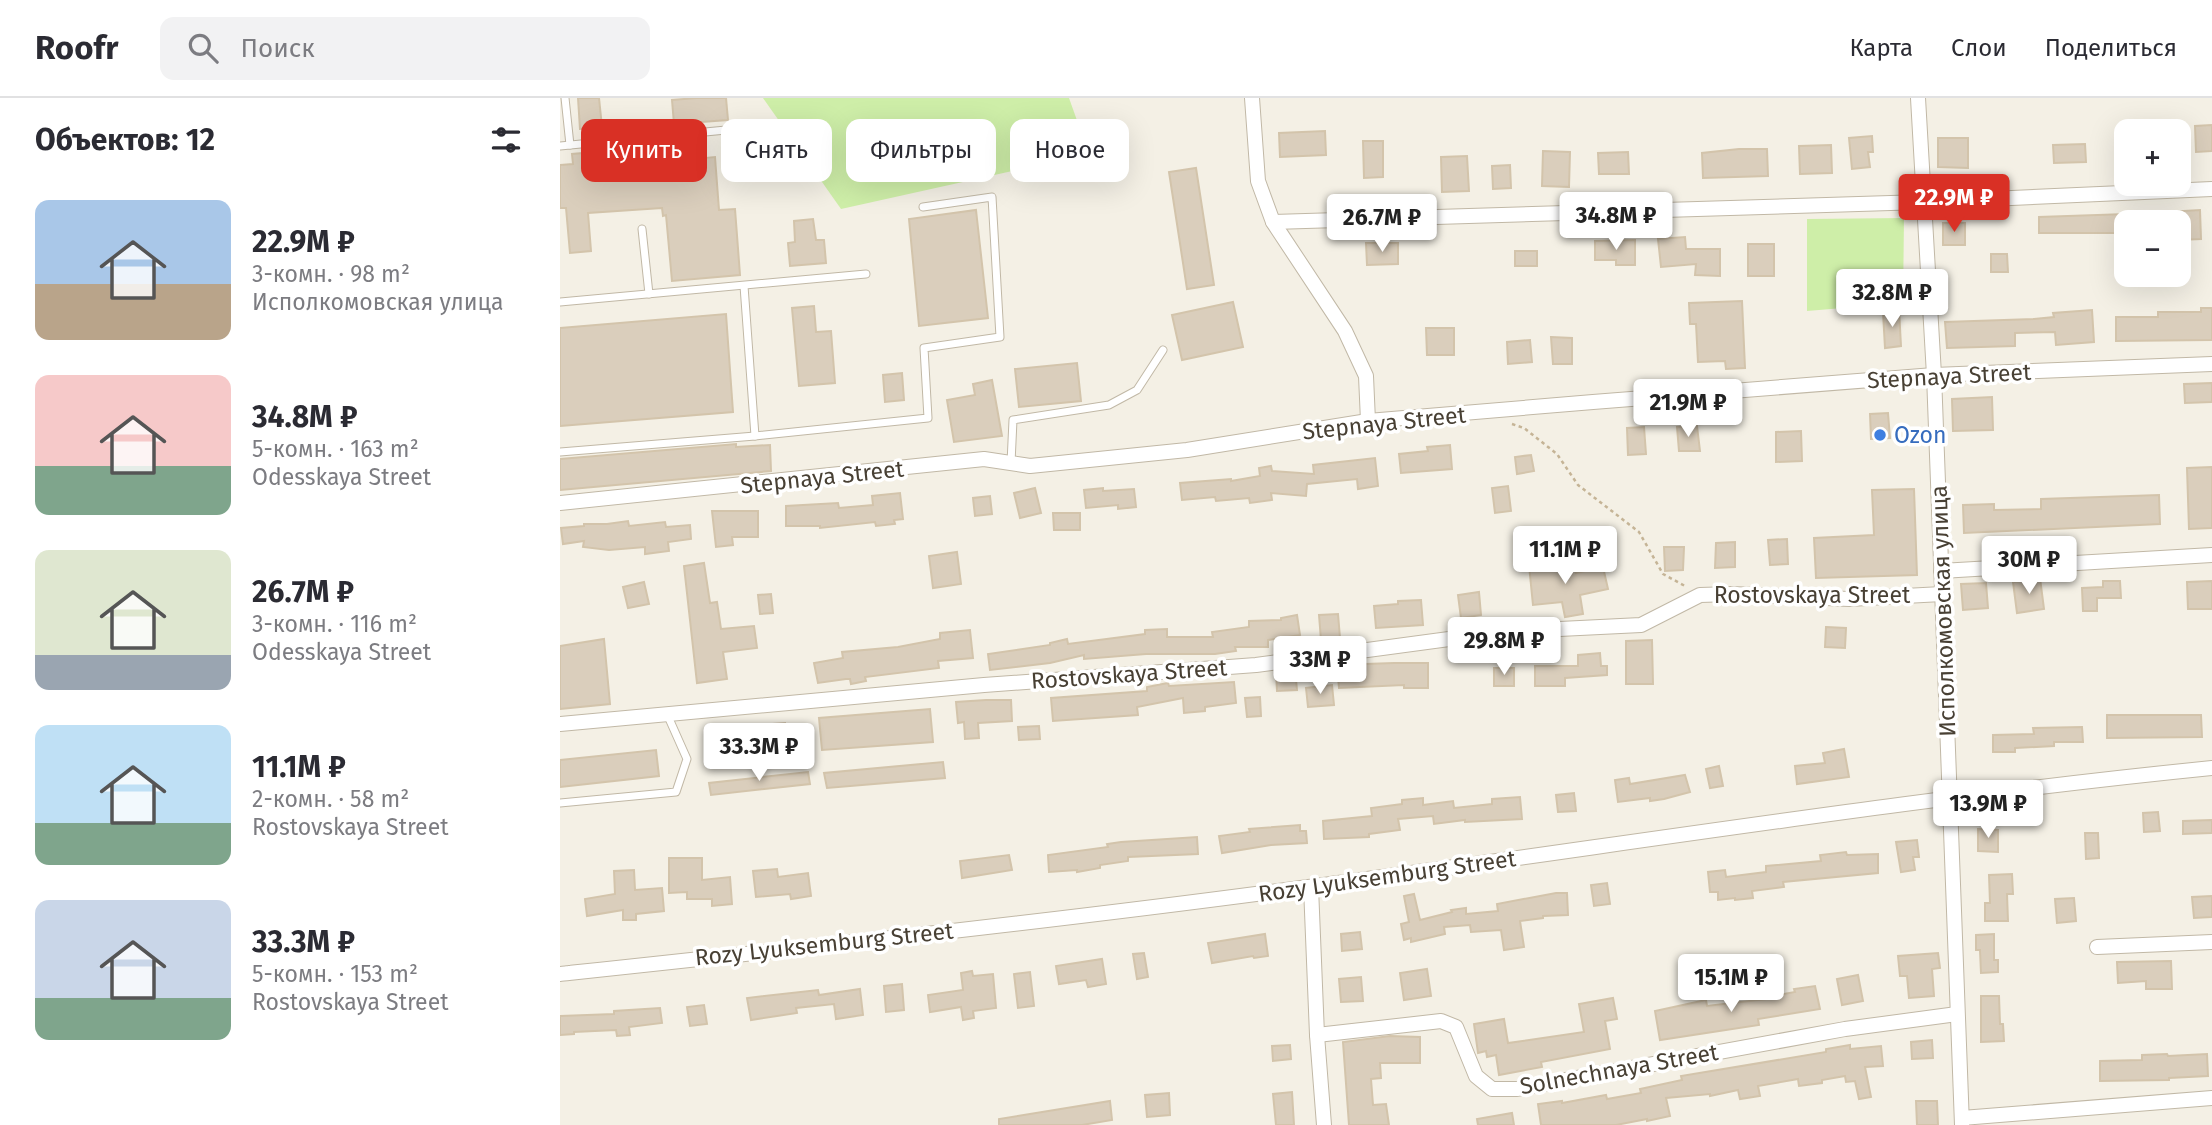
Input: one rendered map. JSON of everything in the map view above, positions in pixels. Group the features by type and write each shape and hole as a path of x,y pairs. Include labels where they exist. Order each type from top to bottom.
{"street":[{"path":"1252,98 1258,181 1273,222 1345,331 1366,376 1368,421"},
{"name":"Исполкомовская улица","path":"1918,98 1934,375 1962,1122"},
{"path":"1273,222 1923,202 2212,189"},
{"name":"Stepnaya Street","path":"560,503 984,459 1030,466 1187,450 1368,421 1934,375 2212,364"},
{"name":"Rostovskaya Street","path":"1941,571 2212,555"},
{"name":"Rostovskaya Street","path":"560,724 984,685 1256,665 1502,632 1642,625 1700,594 1849,599 1942,594"},
{"name":"Rozy Lyuksemburg Street","path":"560,974 1311,887 1950,799 2212,768"},
{"path":"1311,887 1324,1125"},
{"path":"2097,947 2212,942"},
{"name":"Solnechnaya Street","path":"1317,1035 1441,1021 1456,1027 1476,1076 1492,1089 1517,1088 1845,1029 1957,1014"},
{"path":"1962,1122 2212,1098"}],"lane":[{"path":"565,98 570,145"},
{"path":"560,146 721,130"},
{"path":"560,452 928,418 924,348 1000,337 992,197 923,207"},
{"path":"642,229 649,294"},
{"path":"560,302 866,274"},
{"path":"744,286 755,436"},
{"path":"1011,463 1013,420 1109,405 1137,390 1163,350"},
{"path":"560,803 676,792 687,759 667,714"}],"path":[{"path":"1483,412 1524,428 1557,454 1578,485 1639,532 1662,574 1700,594"}],"green space":[{"path":"763,98 1069,98 1076,119 1010,119 1010,172 996,175 996,119 846,119 846,182 963,182 841,209 822,182 832,182 832,119 778,119"},
{"path":"1904,218 1903,303 1807,311 1807,219"}],"building":[{"path":"578,98 599,98 601,119 581,119 580,129"},
{"path":"726,98 728,119 707,122 707,119 674,119 672,100"},
{"path":"2212,125 2212,151 2196,152 2195,126"},
{"path":"1325,131 1326,155 1280,157 1279,133"},
{"path":"1872,136 1873,152 1868,152 1870,167 1852,169 1849,138"},
{"path":"1938,138 1968,138 1968,168 1938,167"},
{"path":"1363,141 1383,141 1383,177 1364,178"},
{"path":"2085,144 2086,162 2054,163 2053,145"},
{"path":"1831,145 1832,173 1800,174 1799,146"},
{"path":"1767,149 1768,176 1703,178 1702,153"},
{"path":"1543,151 1570,152 1569,187 1542,186"},
{"path":"1628,152 1629,174 1599,174 1598,153"},
{"path":"581,153 581,182 707,182 707,158 715,157 719,210 735,209 740,275 672,281 666,215 663,216 662,208 588,213 591,251 570,253 566,208 560,208 560,165 573,164 572,154"},
{"path":"1467,156 1469,191 1442,192 1441,157"},
{"path":"1510,165 1511,188 1493,189 1492,166"},
{"path":"1196,168 1214,285 1187,289 1169,172"},
{"path":"976,210 988,318 919,326 909,219"},
{"path":"2200,210 2201,239 2191,239 2191,211"},
{"path":"2114,214 2114,233 2039,233 2039,217"},
{"path":"813,219 816,240 824,240 826,263 790,266 788,243 795,242 794,221"},
{"path":"1943,223 1965,223 1965,245 1943,245"},
{"path":"1685,237 1686,249 1720,249 1720,276 1695,275 1696,264 1661,267 1658,239"},
{"path":"1635,240 1635,265 1616,265 1616,260 1595,260 1595,241"},
{"path":"1366,243 1398,243 1398,264 1367,265"},
{"path":"1748,244 1774,244 1774,276 1748,276"},
{"path":"1515,251 1537,251 1537,266 1515,266"},
{"path":"1991,254 2007,254 2008,272 1991,272"},
{"path":"1742,301 1745,368 1726,369 1725,361 1698,362 1696,324 1690,324 1689,303"},
{"path":"1233,302 1243,347 1182,360 1172,315"},
{"path":"814,306 816,332 831,331 835,383 799,386 792,308"},
{"path":"2201,308 2212,308 2212,340 2116,341 2116,317 2158,317 2158,312 2201,312"},
{"path":"1899,309 1901,346 1885,348 1883,312"},
{"path":"2092,310 2094,342 2056,345 2055,332 2015,333 2015,346 1947,348 1945,322 2034,319 2054,317 2053,313"},
{"path":"726,314 733,412 560,426 560,328"},
{"path":"1426,328 1454,328 1454,355 1427,355"},
{"path":"1551,337 1572,338 1572,364 1553,364"},
{"path":"1530,340 1532,362 1508,364 1507,342"},
{"path":"1077,363 1081,401 1019,407 1015,369"},
{"path":"902,373 904,400 885,402 883,375"},
{"path":"992,380 1002,436 954,442 947,400 975,395 973,384"},
{"path":"2212,383 2212,402 2185,403 2184,384"},
{"path":"1992,397 1993,430 1953,431 1952,399"},
{"path":"1888,413 1890,438 1871,439 1870,414"},
{"path":"1697,426 1700,451 1679,451 1677,427"},
{"path":"1644,427 1646,454 1628,455 1627,428"},
{"path":"1801,431 1802,461 1776,462 1776,432"},
{"path":"736,444 736,447 770,445 771,471 560,490 560,459"},
{"path":"1450,445 1452,469 1401,473 1399,454"},
{"path":"1531,455 1534,471 1517,474 1515,457"},
{"path":"1375,458 1378,486 1358,489 1357,479 1307,484 1306,496 1271,493 1272,500 1250,503 1249,498 1182,500 1180,483 1231,481 1260,476 1259,468 1271,466 1272,471 1314,474 1313,465"},
{"path":"2212,467 2212,528 2189,529 2187,468"},
{"path":"1508,486 1511,511 1495,513 1492,488"},
{"path":"1035,488 1041,513 1020,518 1014,493"},
{"path":"1103,488 1103,491 1134,489 1136,507 1118,509 1118,505 1086,508 1084,490"},
{"path":"1914,489 1917,575 1816,578 1814,538 1874,535 1872,490"},
{"path":"900,493 903,519 894,520 895,524 876,526 875,522 820,528 786,526 786,506 838,503 839,508 873,505 872,496"},
{"path":"2159,495 2160,524 1964,533 1963,505 1994,504 1994,510 2041,509 2041,499"},
{"path":"990,496 992,514 975,516 973,498"},
{"path":"712,511 758,511 758,537 732,537 733,545 716,547"},
{"path":"1053,513 1080,513 1080,530 1054,530"},
{"path":"628,521 629,526 665,522 666,527 690,525 691,539 668,542 669,551 645,554 645,547 609,550 583,547 584,541 563,544 561,528"},
{"path":"1787,539 1788,564 1770,565 1768,540"},
{"path":"1735,542 1735,567 1715,568 1716,543"},
{"path":"1664,547 1684,547 1683,570 1665,571"},
{"path":"957,552 961,584 933,588 929,556"},
{"path":"1550,562 1550,568 1575,565 1576,573 1603,567 1608,589 1580,595 1583,614 1565,617 1562,602 1533,605 1529,565"},
{"path":"704,563 710,603 717,602 721,629 754,626 757,648 723,652 727,679 697,683 684,566"},
{"path":"2040,578 2044,609 2017,613 2013,582"},
{"path":"2103,581 2120,581 2121,598 2097,598 2097,611 2083,611 2082,588 2103,587"},
{"path":"2212,581 2212,609 2188,609 2187,582"},
{"path":"644,582 649,604 628,608 623,587"},
{"path":"1986,583 1988,608 1963,610 1961,584"},
{"path":"1479,592 1481,615 1461,618 1458,595"},
{"path":"771,594 773,613 760,614 758,595"},
{"path":"1421,600 1423,625 1376,628 1374,606"},
{"path":"1338,614 1340,638 1321,640 1319,615"},
{"path":"1297,615 1300,635 1268,640 1268,647 1235,647 1236,651 1215,654 1146,654 1084,659 1084,655 1050,663 990,670 988,654 1050,645 1067,639 1068,644 1145,634 1145,630 1167,629 1167,637 1213,637 1212,632 1249,627 1249,621 1281,620"},
{"path":"1826,627 1846,628 1845,648 1825,647"},
{"path":"970,630 973,658 938,661 939,668 865,677 866,681 851,684 850,679 818,683 814,663 843,658 842,652 898,647 940,639 940,633"},
{"path":"604,639 610,704 560,709 560,646"},
{"path":"1652,640 1653,684 1626,684 1626,641"},
{"path":"1600,653 1601,666 1607,666 1607,675 1565,678 1565,686 1535,686 1535,666 1578,666 1578,655"},
{"path":"1428,663 1428,688 1404,688 1404,685 1339,688 1337,665"},
{"path":"1494,668 1514,668 1514,686 1494,686"},
{"path":"1295,669 1297,690 1277,691 1276,672"},
{"path":"1234,682 1236,703 1205,707 1205,711 1184,713 1183,698 1137,707 1138,715 1053,721 1051,698 1147,691 1147,687 1168,683 1169,686"},
{"path":"1332,685 1334,705 1308,707 1306,688"},
{"path":"1260,697 1261,716 1247,717 1245,698"},
{"path":"1011,700 1012,721 978,723 979,738 965,739 964,722 958,723 956,702"},
{"path":"930,709 933,742 822,750 819,718"},
{"path":"2107,715 2201,715 2202,737 2107,738"},
{"path":"785,723 787,753 707,760 705,729"},
{"path":"1039,726 1040,739 1019,740 1018,727"},
{"path":"2082,727 2083,742 2054,742 2054,746 2015,748 2015,752 1993,752 1993,735 2034,734 2033,728"},
{"path":"1844,749 1849,777 1797,784 1795,766 1825,763 1823,753"},
{"path":"656,750 659,776 560,787 560,760"},
{"path":"943,762 945,778 827,788 824,773"},
{"path":"1719,766 1723,786 1710,788 1706,769"},
{"path":"808,772 810,784 711,795 709,783"},
{"path":"1685,775 1690,792 1650,801 1650,798 1618,802 1615,780 1629,778 1630,784"},
{"path":"1574,793 1576,811 1558,812 1556,795"},
{"path":"1520,797 1522,819 1465,820 1434,824 1433,816 1398,819 1400,830 1369,834 1369,837 1324,839 1323,821 1372,816 1371,808 1402,804 1402,800 1423,798 1423,805 1453,801 1454,808 1492,804 1492,799"},
{"path":"2158,812 2160,831 2144,832 2143,813"},
{"path":"2212,820 2212,833 2183,834 2183,821"},
{"path":"1300,825 1300,831 1306,831 1307,843 1271,845 1222,853 1219,836 1250,832 1249,829"},
{"path":"1978,829 1998,830 1998,852 1978,851"},
{"path":"2085,833 2098,833 2099,858 2086,859"},
{"path":"1197,837 1198,854 1128,857 1128,861 1100,865 1100,868 1077,872 1049,872 1048,855 1108,847 1107,844 1121,842"},
{"path":"1917,840 1919,857 1913,857 1915,870 1901,872 1896,842"},
{"path":"1846,852 1847,855 1878,854 1878,873 1783,882 1784,887 1752,891 1753,898 1718,900 1718,892 1710,892 1708,872 1725,870 1726,877 1766,872 1766,866 1821,861 1820,855"},
{"path":"1009,855 1012,870 962,878 960,861"},
{"path":"669,858 702,858 702,880 730,877 732,904 712,906 712,899 687,899 687,892 669,893"},
{"path":"777,869 778,877 808,873 811,896 791,899 790,894 756,897 753,871"},
{"path":"634,870 635,890 662,888 664,911 636,914 636,920 623,920 623,910 587,916 585,899 615,894 614,871"},
{"path":"2012,874 2013,894 2007,894 2008,921 1985,921 1985,903 1990,903 1989,875"},
{"path":"1607,883 1610,904 1594,906 1591,885"},
{"path":"1567,893 1568,915 1543,916 1520,921 1524,947 1504,950 1501,930 1471,932 1470,925 1444,927 1445,934 1411,942 1411,938 1404,940 1401,924 1409,922 1404,896 1414,894 1420,920 1466,908 1466,914 1498,911 1497,904"},
{"path":"2212,896 2212,917 2194,918 2192,897"},
{"path":"2074,898 2076,921 2057,923 2055,899"},
{"path":"1360,932 1362,949 1342,951 1341,934"},
{"path":"1265,934 1268,956 1212,963 1208,943"},
{"path":"1994,934 1994,960 1998,960 1998,972 1981,973 1976,935"},
{"path":"1144,953 1148,977 1137,979 1133,954"},
{"path":"1938,953 1940,968 1932,969 1934,996 1909,998 1907,976 1900,976 1898,956"},
{"path":"1102,959 1106,984 1088,987 1086,980 1059,984 1056,966"},
{"path":"2171,961 2172,989 2146,989 2146,981 2118,983 2117,962"},
{"path":"1427,969 1431,996 1404,1000 1400,973"},
{"path":"972,971 973,976 993,974 996,1008 973,1011 974,1018 963,1020 961,1007 930,1012 928,995 963,990 961,973"},
{"path":"1030,972 1034,1006 1018,1008 1014,974"},
{"path":"1858,975 1863,1001 1842,1005 1837,979"},
{"path":"1361,977 1363,1001 1341,1002 1339,979"},
{"path":"902,984 904,1010 886,1012 884,986"},
{"path":"1815,986 1820,1009 1758,1019 1759,1025 1660,1040 1655,1011 1706,1000 1707,1006 1766,999 1795,992 1794,989"},
{"path":"860,989 863,1015 836,1019 834,1004 796,1008 797,1013 751,1020 747,998 818,990 819,995"},
{"path":"1981,996 1999,996 2004,1041 1981,1042"},
{"path":"1613,998 1617,1019 1605,1021 1610,1049 1541,1062 1542,1067 1499,1075 1496,1055 1487,1057 1486,1051 1478,1053 1474,1024 1504,1019 1508,1043 1584,1032 1579,1004"},
{"path":"704,1005 707,1024 690,1026 687,1007"},
{"path":"660,1008 662,1023 629,1027 630,1035 617,1036 616,1030 560,1035 560,1016 614,1014 614,1011"},
{"path":"1390,1036 1420,1037 1420,1063 1380,1063 1381,1078 1371,1079 1373,1105 1386,1104 1389,1125 1349,1125 1343,1042"},
{"path":"1932,1040 1933,1058 1912,1059 1911,1042"},
{"path":"1290,1045 1291,1059 1273,1061 1272,1046"},
{"path":"1850,1045 1850,1049 1881,1046 1883,1066 1865,1067 1871,1097 1859,1099 1855,1081 1846,1082 1845,1076 1799,1086 1798,1079 1758,1086 1760,1096 1740,1099 1738,1090 1710,1096 1666,1098 1670,1116 1647,1121 1616,1125 1541,1125 1538,1104 1562,1103 1606,1095 1607,1099 1641,1093 1640,1089 1682,1080 1681,1076 1826,1052 1826,1049"},
{"path":"2207,1054 2208,1076 2169,1080 2100,1081 2100,1061 2142,1060 2142,1055"},
{"path":"1292,1092 1294,1125 1276,1125 1273,1094"},
{"path":"1169,1093 1170,1115 1147,1117 1145,1095"},
{"path":"1110,1101 1112,1120 1082,1125 999,1125 999,1119"},
{"path":"1916,1101 1937,1101 1938,1125 1917,1125"},
{"path":"1512,1113 1514,1125 1478,1125 1477,1119"}],"place":[{"name":"Ozon","path":"1880,435"}]}
